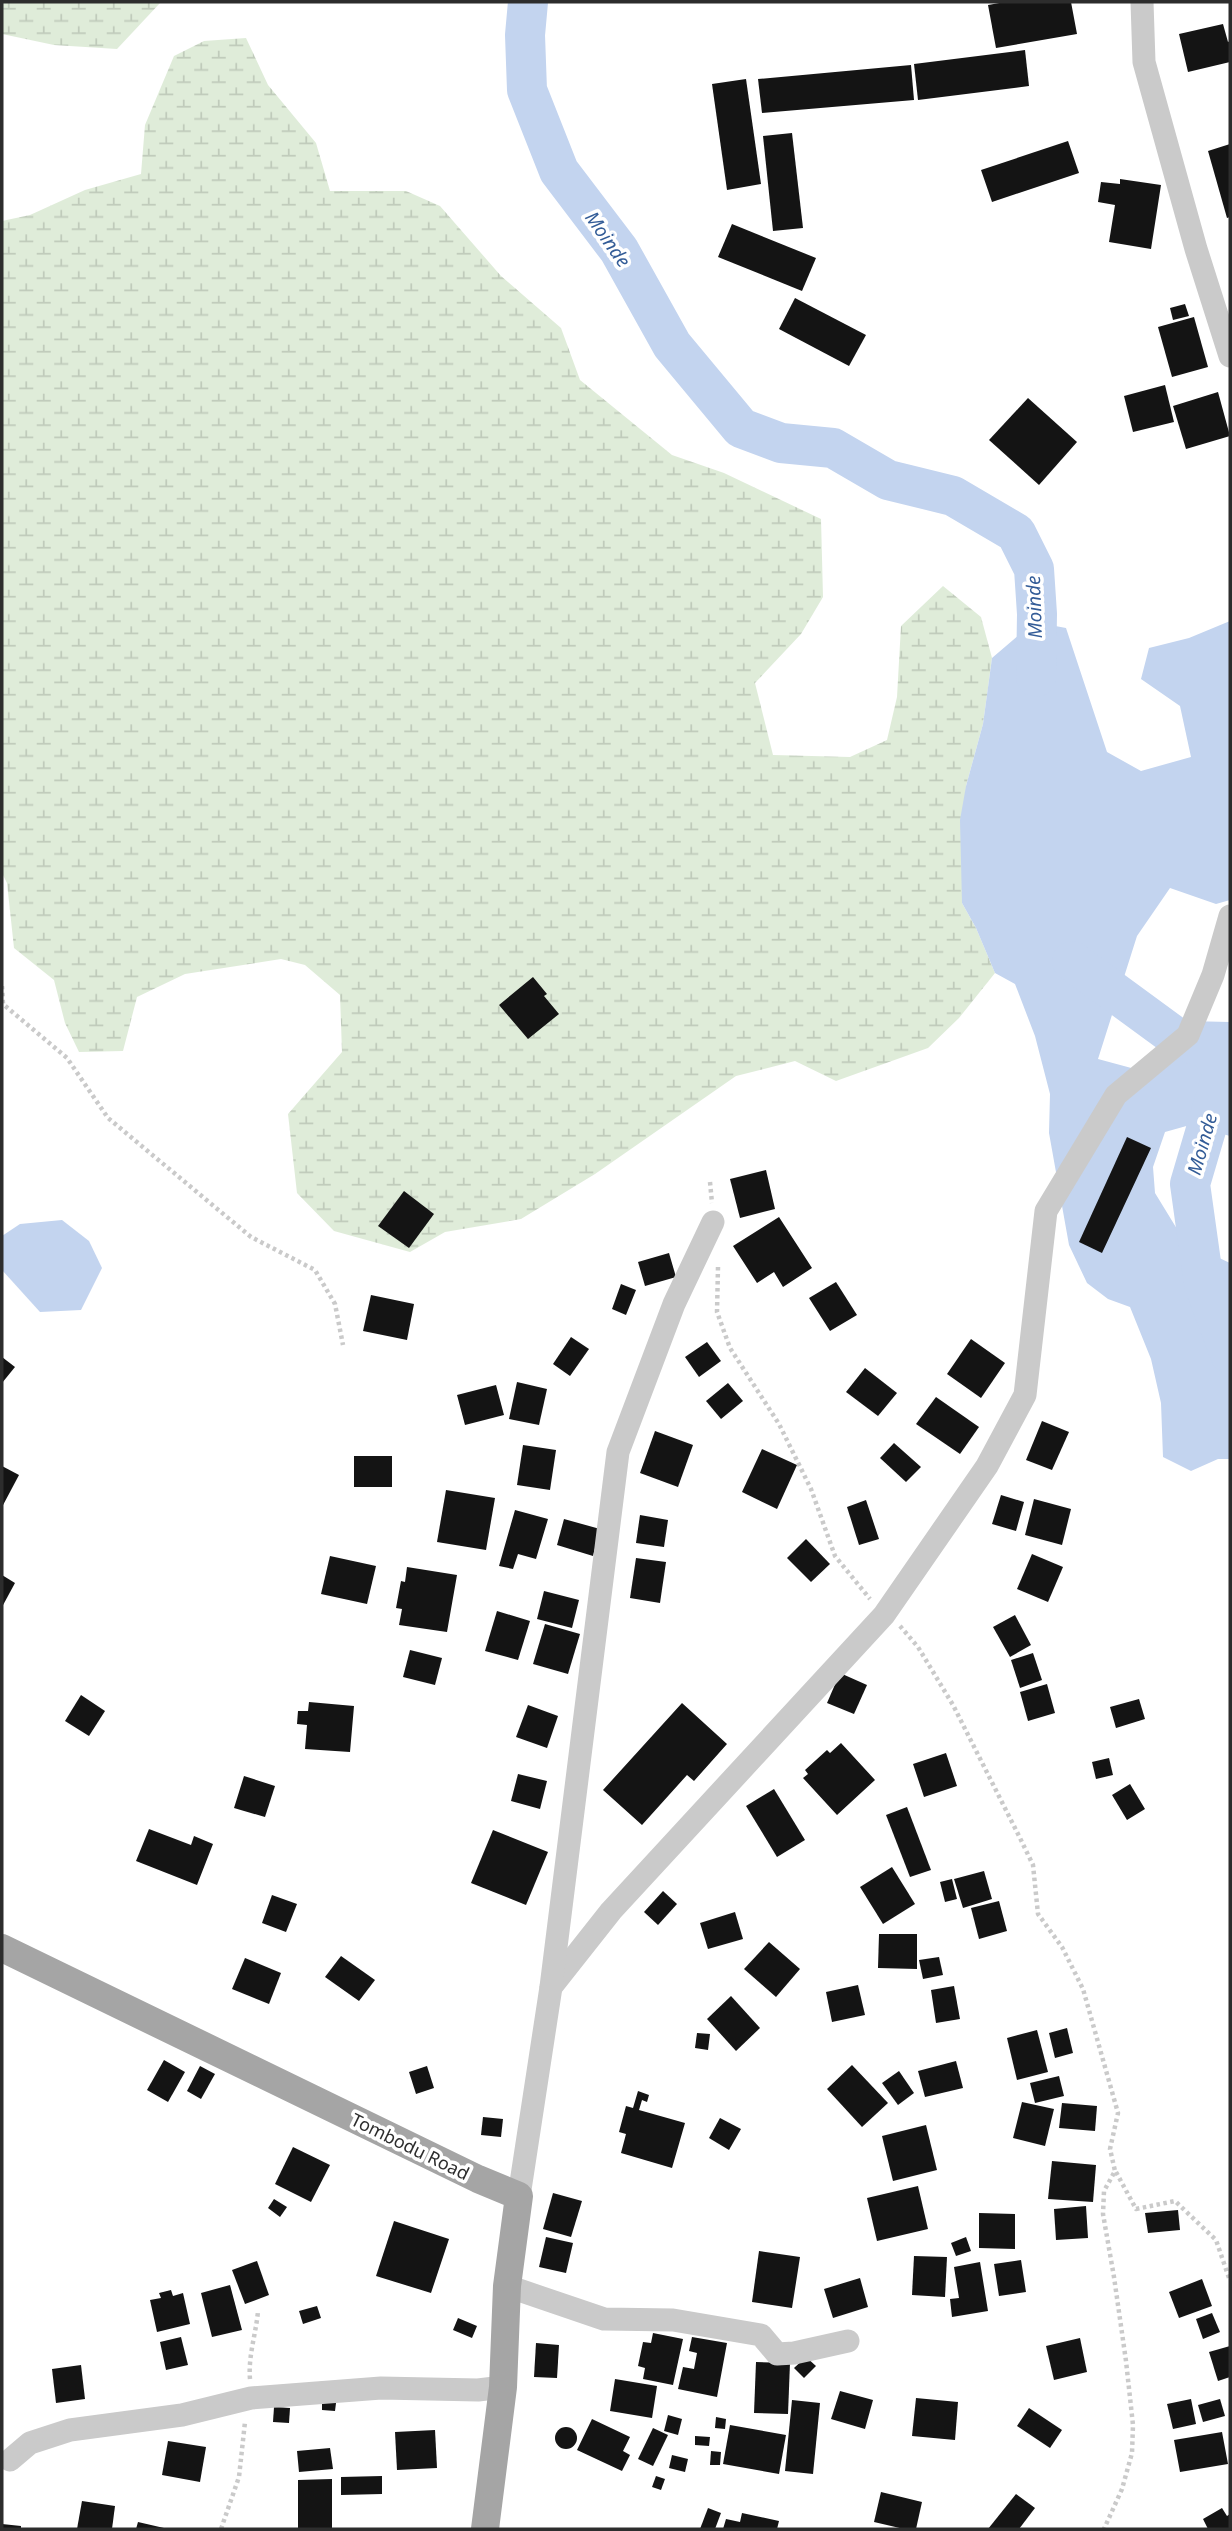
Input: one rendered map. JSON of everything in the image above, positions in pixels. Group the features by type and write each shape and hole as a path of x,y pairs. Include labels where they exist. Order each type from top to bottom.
{"main road":[{"name":"Tombodu Road","path":"2,1948 465,2173 519,2196"},
{"path":"485,2529 503,2387 507,2286 519,2196"}],"street":[{"path":"1142,2 1144,62 1196,249 1230,356"},
{"path":"551,1987 611,1911 884,1615 986,1466 1025,1395 1046,1211 1116,1095 1188,1035 1213,975 1230,916"},
{"path":"519,2196 551,1987 618,1452 674,1304 713,1222"},
{"path":"507,2286 604,2319 673,2320 761,2334 777,2354 848,2341"},
{"path":"10,2460 30,2444 71,2430 183,2415 251,2398 380,2388 478,2390 503,2387"}],"path":[{"path":"2,986 3,1004 67,1058 108,1118 251,1237 315,1270 335,1304 343,1345"},
{"path":"710,1182 713,1222"},
{"path":"718,1260 717,1312 730,1348 779,1424 811,1489 835,1556 884,1615 906,1631 953,1705 1033,1865 1038,1914 1062,1947 1083,1989 1118,2113 1110,2149 1115,2172 1136,2208 1175,2201 1216,2240 1230,2281"},
{"path":"1105,2529 1122,2489 1132,2453 1133,2425 1103,2214 1104,2192 1115,2172"}],"green space":[{"path":"2,2 161,2 117,49 54,45 2,34"},
{"path":"246,38 268,85 316,143 330,191 406,191 440,206 501,276 561,328 580,380 672,455 724,473 821,519 823,597 801,634 755,683 773,755 850,757 887,740 897,697 901,626 943,586 981,617 992,658 983,724 966,786 962,903 995,973 959,1018 928,1048 836,1081 795,1061 736,1076 595,1174 521,1219 445,1232 410,1252 334,1231 297,1193 288,1114 342,1052 340,995 305,965 281,959 185,974 137,997 123,1051 79,1052 65,1023 54,980 14,948 7,883 2,873 2,221 30,215 85,190 141,174 145,125 174,56 204,41"}],"water":[{"path":"1230,621 1230,900 1216,904 1170,888 1137,936 1098,1059 1135,1069 1187,1021 1230,1022 1230,1136 1190,1125 1165,1132 1153,1167 1155,1193 1185,1242 1230,1263 1230,1459 1218,1459 1191,1471 1163,1457 1161,1403 1151,1359 1130,1307 1108,1299 1087,1283 1069,1245 1049,1133 1050,1094 1035,1036 1015,984 995,973 962,903 960,820 983,724 992,658 1034,622 1066,628 1107,752 1141,771 1191,757 1180,706 1141,679 1149,648 1189,638"},
{"path":"62,1220 89,1241 102,1268 81,1310 40,1312 2,1270 2,1236 20,1224"}],"building":[{"path":"1005,2 1071,2 1077,34 996,48 988,5"},
{"path":"1223,24 1228,42 1230,41 1230,62 1188,72 1179,34"},
{"path":"1025,50 1029,86 918,100 914,64"},
{"path":"911,65 914,100 762,113 758,79"},
{"path":"746,79 761,184 727,190 712,84"},
{"path":"792,133 803,228 773,231 763,136"},
{"path":"1068,141 1079,173 992,202 981,170"},
{"path":"1230,144 1230,217 1227,218 1208,151"},
{"path":"1120,179 1161,185 1151,249 1109,242 1115,205 1098,202 1101,182 1120,184"},
{"path":"732,224 816,258 802,291 718,257"},
{"path":"795,298 866,335 849,366 779,329"},
{"path":"1185,304 1189,316 1173,320 1170,308"},
{"path":"1194,317 1208,367 1172,377 1158,327"},
{"path":"1165,385 1174,422 1133,432 1124,396"},
{"path":"1218,392 1230,436 1186,449 1173,406"},
{"path":"1028,398 1077,442 1039,485 989,440"},
{"path":"533,977 559,1014 528,1039 499,1005"},
{"path":"1127,1137 1151,1148 1102,1253 1079,1242"},
{"path":"766,1170 775,1209 740,1218 730,1179"},
{"path":"404,1191 434,1214 409,1248 378,1226"},
{"path":"779,1217 812,1268 783,1287 774,1272 757,1283 733,1246"},
{"path":"669,1253 676,1277 645,1286 638,1262"},
{"path":"836,1282 857,1315 830,1331 809,1298"},
{"path":"621,1284 636,1290 626,1315 612,1309"},
{"path":"371,1295 414,1304 407,1340 363,1331"},
{"path":"571,1337 589,1349 570,1376 553,1364"},
{"path":"971,1339 1005,1363 981,1398 947,1374"},
{"path":"707,1342 721,1361 699,1377 685,1357"},
{"path":"2,1357 15,1367 2,1383"},
{"path":"865,1368 897,1393 878,1416 846,1392"},
{"path":"517,1382 547,1389 539,1425 509,1419"},
{"path":"728,1383 743,1401 721,1419 706,1401"},
{"path":"496,1385 504,1415 465,1425 457,1395"},
{"path":"936,1397 979,1427 960,1454 916,1424"},
{"path":"1042,1421 1069,1432 1052,1470 1026,1460"},
{"path":"655,1431 693,1445 678,1487 640,1473"},
{"path":"894,1443 921,1467 906,1482 880,1458"},
{"path":"523,1445 556,1450 550,1490 517,1485"},
{"path":"762,1449 797,1465 777,1509 742,1492"},
{"path":"354,1456 392,1456 392,1487 354,1487"},
{"path":"2,1466 19,1475 2,1507"},
{"path":"446,1490 495,1498 486,1550 437,1542"},
{"path":"1001,1495 1024,1502 1016,1531 992,1524"},
{"path":"1034,1499 1071,1509 1062,1545 1025,1535"},
{"path":"866,1500 879,1539 859,1545 847,1507"},
{"path":"515,1510 548,1519 536,1559 518,1554 513,1569 499,1566"},
{"path":"640,1515 668,1520 664,1547 636,1543"},
{"path":"564,1519 600,1529 593,1556 557,1545"},
{"path":"806,1539 830,1564 811,1582 787,1558"},
{"path":"1032,1554 1063,1567 1048,1602 1017,1589"},
{"path":"330,1556 376,1566 367,1604 321,1594"},
{"path":"636,1558 666,1562 660,1603 630,1598"},
{"path":"407,1567 457,1575 447,1632 399,1625 402,1609 396,1608 401,1581 405,1582"},
{"path":"2,1575 15,1583 2,1607"},
{"path":"544,1591 579,1600 572,1628 537,1619"},
{"path":"497,1611 530,1621 518,1660 485,1651"},
{"path":"1015,1615 1031,1645 1010,1657 993,1627"},
{"path":"545,1624 580,1634 568,1674 533,1664"},
{"path":"410,1650 442,1658 435,1685 403,1677"},
{"path":"1033,1653 1042,1680 1020,1688 1011,1660"},
{"path":"840,1673 867,1685 854,1714 827,1703"},
{"path":"1047,1684 1055,1713 1028,1721 1020,1692"},
{"path":"81,1695 105,1711 89,1736 65,1721"},
{"path":"1139,1699 1145,1719 1116,1728 1110,1707"},
{"path":"309,1702 354,1706 350,1752 305,1749 307,1725 297,1724 298,1711 308,1711"},
{"path":"682,1703 727,1744 694,1781 687,1775 642,1825 603,1790"},
{"path":"528,1705 558,1716 547,1748 516,1737"},
{"path":"841,1743 875,1780 837,1815 803,1778 808,1774 805,1770 827,1750 830,1753"},
{"path":"946,1753 957,1786 924,1797 913,1764"},
{"path":"1109,1758 1113,1775 1096,1779 1092,1762"},
{"path":"518,1774 547,1781 540,1809 511,1801"},
{"path":"244,1776 275,1786 265,1817 234,1808"},
{"path":"1130,1784 1145,1809 1127,1820 1112,1795"},
{"path":"774,1789 805,1840 777,1857 746,1806"},
{"path":"907,1807 931,1870 910,1877 886,1815"},
{"path":"149,1829 191,1845 194,1836 213,1844 197,1885 136,1861"},
{"path":"493,1830 548,1852 526,1905 471,1883"},
{"path":"892,1867 915,1904 883,1924 860,1887"},
{"path":"984,1871 992,1899 963,1908 954,1879"},
{"path":"952,1879 957,1899 945,1902 940,1882"},
{"path":"663,1891 677,1904 658,1925 644,1912"},
{"path":"272,1895 297,1904 286,1932 262,1923"},
{"path":"999,1901 1007,1931 979,1939 971,1908"},
{"path":"735,1912 743,1939 708,1949 700,1923"},
{"path":"879,1934 917,1934 917,1969 878,1968"},
{"path":"769,1942 800,1969 776,1997 744,1969"},
{"path":"341,1956 375,1980 359,2001 325,1977"},
{"path":"939,1957 943,1975 923,1979 919,1960"},
{"path":"245,1958 281,1973 269,2004 232,1989"},
{"path":"858,1985 865,2015 832,2022 826,1992"},
{"path":"954,1986 960,2019 936,2023 931,1990"},
{"path":"731,1996 760,2028 736,2051 707,2019"},
{"path":"1067,2028 1073,2053 1055,2058 1049,2033"},
{"path":"1037,2030 1048,2072 1017,2080 1007,2038"},
{"path":"697,2033 710,2034 708,2050 695,2048"},
{"path":"164,2060 185,2072 168,2102 147,2090"},
{"path":"956,2061 963,2088 925,2097 918,2071"},
{"path":"852,2065 888,2103 862,2127 827,2089"},
{"path":"200,2066 215,2074 201,2099 187,2091"},
{"path":"427,2066 434,2088 416,2094 409,2072"},
{"path":"899,2071 914,2093 898,2105 882,2083"},
{"path":"1059,2076 1064,2096 1035,2103 1030,2083"},
{"path":"638,2091 649,2095 647,2102 642,2100 639,2110 685,2123 672,2168 621,2153 626,2134 619,2132 626,2106 633,2108"},
{"path":"1022,2102 1054,2109 1045,2146 1013,2138"},
{"path":"1062,2103 1097,2106 1095,2131 1059,2128"},
{"path":"483,2117 503,2119 501,2137 481,2135"},
{"path":"720,2118 741,2129 729,2150 709,2138"},
{"path":"926,2125 937,2170 893,2181 882,2136"},
{"path":"293,2147 330,2165 311,2202 275,2184"},
{"path":"1052,2161 1096,2165 1093,2202 1048,2199"},
{"path":"918,2186 928,2229 877,2241 867,2198"},
{"path":"553,2193 582,2201 571,2237 543,2229"},
{"path":"274,2199 287,2207 280,2217 268,2208"},
{"path":"1086,2206 1088,2238 1056,2240 1054,2209"},
{"path":"1178,2210 1180,2230 1148,2233 1145,2213"},
{"path":"979,2213 1015,2214 1015,2249 979,2248"},
{"path":"394,2221 449,2239 431,2293 376,2276"},
{"path":"546,2237 573,2243 566,2273 539,2267"},
{"path":"966,2237 971,2251 956,2256 951,2243"},
{"path":"759,2251 800,2257 792,2308 752,2302"},
{"path":"914,2256 947,2257 945,2297 912,2295"},
{"path":"1021,2260 1026,2292 999,2296 994,2264"},
{"path":"257,2261 269,2295 245,2304 232,2270"},
{"path":"980,2262 988,2311 952,2317 950,2299 959,2298 954,2267"},
{"path":"860,2278 868,2307 833,2318 824,2289"},
{"path":"1202,2279 1212,2306 1179,2318 1169,2292"},
{"path":"230,2285 242,2330 212,2337 201,2293"},
{"path":"171,2290 173,2296 183,2293 190,2324 157,2332 150,2300 161,2298 159,2293"},
{"path":"317,2306 321,2318 303,2324 299,2311"},
{"path":"1212,2313 1220,2332 1203,2339 1196,2319"},
{"path":"458,2318 477,2326 472,2338 453,2330"},
{"path":"653,2333 683,2339 673,2385 643,2379 645,2368 638,2366 643,2342 651,2343"},
{"path":"181,2337 188,2365 166,2370 160,2342"},
{"path":"692,2337 727,2343 717,2397 678,2389 683,2367 694,2369 697,2353 689,2351"},
{"path":"1080,2338 1087,2372 1054,2380 1046,2346"},
{"path":"536,2343 559,2345 557,2378 534,2377"},
{"path":"1230,2346 1230,2377 1218,2381 1209,2352"},
{"path":"806,2357 816,2366 804,2378 794,2368"},
{"path":"756,2362 790,2363 788,2414 754,2413"},
{"path":"81,2365 85,2399 56,2403 52,2369"},
{"path":"615,2379 657,2386 652,2418 610,2411"},
{"path":"840,2391 873,2400 865,2429 831,2419"},
{"path":"916,2398 958,2402 955,2440 912,2436"},
{"path":"1191,2399 1196,2424 1173,2429 1167,2404"},
{"path":"1220,2399 1225,2416 1203,2422 1198,2405"},
{"path":"792,2400 820,2403 813,2474 785,2471"},
{"path":"322,2402 336,2403 335,2411 322,2410"},
{"path":"274,2407 290,2408 289,2423 273,2422"},
{"path":"1029,2408 1062,2430 1050,2448 1017,2426"},
{"path":"668,2415 682,2419 678,2435 664,2431"},
{"path":"716,2417 726,2419 725,2429 715,2428"},
{"path":"592,2419 630,2437 623,2451 630,2455 622,2471 577,2450"},
{"path":"730,2425 786,2435 779,2474 723,2464"},
{"path":"562,2427 570,2427 577,2434 577,2442 570,2449 562,2449 555,2442 555,2434"},
{"path":"653,2428 668,2435 653,2466 638,2459"},
{"path":"435,2430 437,2468 397,2470 395,2432"},
{"path":"1222,2432 1228,2464 1180,2472 1174,2440"},
{"path":"695,2436 710,2437 709,2446 695,2445"},
{"path":"168,2441 206,2447 200,2482 162,2475"},
{"path":"330,2448 333,2469 299,2472 297,2451"},
{"path":"711,2451 721,2452 720,2465 710,2465"},
{"path":"672,2455 688,2459 685,2472 669,2468"},
{"path":"382,2476 382,2494 341,2495 341,2477"},
{"path":"656,2476 665,2479 661,2490 652,2487"},
{"path":"332,2479 332,2529 298,2529 298,2480"},
{"path":"881,2492 922,2502 916,2529 874,2522"},
{"path":"1016,2494 1035,2508 1019,2529 988,2529"},
{"path":"82,2501 115,2506 112,2529 77,2529"},
{"path":"708,2508 721,2513 715,2529 700,2529"},
{"path":"1222,2508 1227,2516 1230,2514 1230,2529 1208,2529 1203,2519"},
{"path":"742,2513 779,2521 777,2529 723,2529 726,2519 740,2522"},
{"path":"138,2522 164,2528 164,2529 136,2529"},
{"path":"2,2524 21,2526 21,2529 2,2529"}],"waterway":[{"name":"Moinde","path":"528,2 525,35 527,90 559,171 619,250 672,345 741,428 781,443 833,448 888,480 953,496 1016,533 1034,569 1037,614 1036,677"},
{"name":"Moinde","path":"1072,961 1181,1041 1208,1048 1223,1072 1190,1184 1204,1284 1230,1354"}]}
